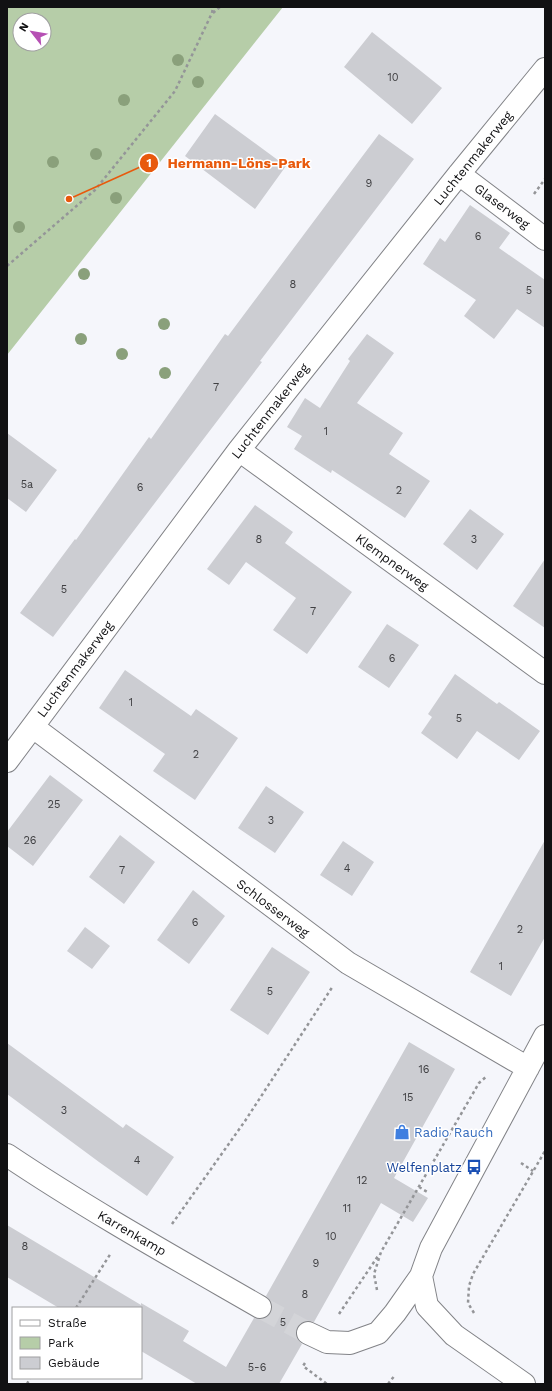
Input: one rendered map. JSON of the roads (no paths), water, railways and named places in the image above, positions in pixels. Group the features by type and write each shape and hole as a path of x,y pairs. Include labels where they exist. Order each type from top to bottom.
{"street":[{"name":"Luchtenmakerweg","path":"7,761 239,450 459,174 545,69"},
{"name":"Glaserweg","path":"459,174 545,239"},
{"name":"Klempnerweg","path":"239,450 545,673"},
{"name":"Schlosserweg","path":"33,727 348,963 528,1068"},
{"path":"308,1333 327,1342 350,1343 378,1333 395,1313 421,1276 432,1248 545,1036"},
{"name":"Karrenkamp","path":"7,1155 126,1231 260,1308"},
{"path":"421,1276 427,1306 454,1335 524,1384"}],"tunnel":[{"path":"260,1307 308,1333"}],"place":[{"name":"Hermann-Löns-Park","path":"69,199"},
{"name":"Radio Rauch","path":"402,1132"},
{"name":"Welfenplatz","path":"474,1167"}]}
